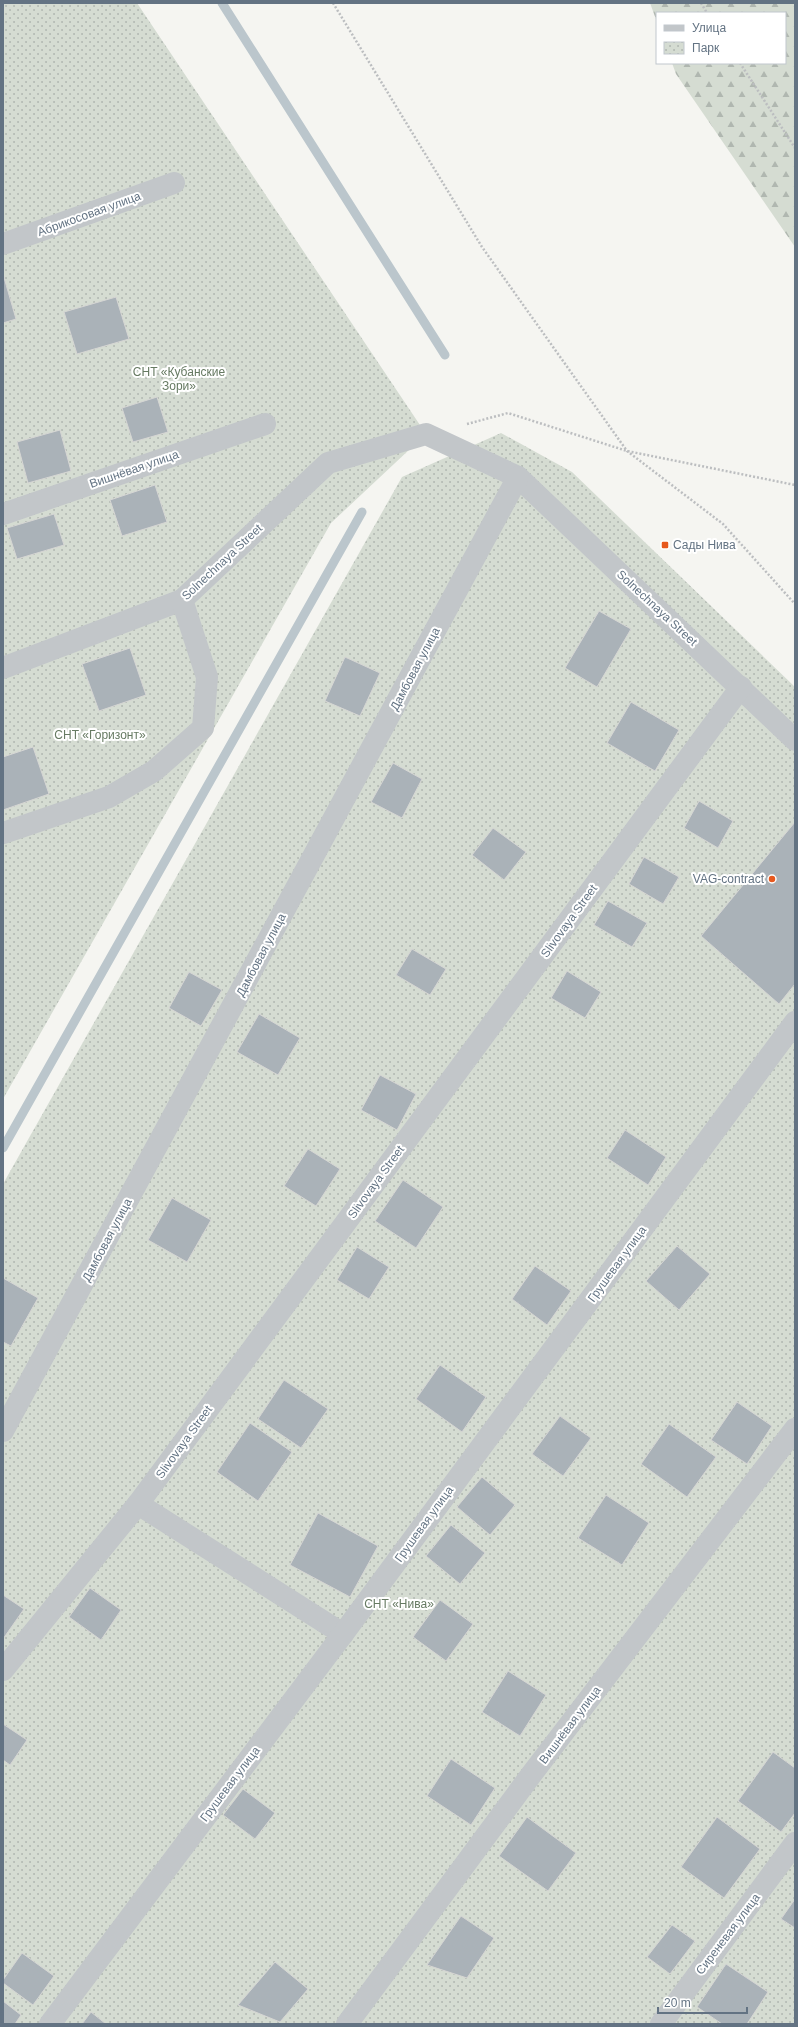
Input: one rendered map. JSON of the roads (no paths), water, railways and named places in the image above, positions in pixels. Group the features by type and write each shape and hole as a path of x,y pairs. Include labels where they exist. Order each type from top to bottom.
{"street":[{"name":"Абрикосовая улица","path":"3,244 174,184"},
{"name":"Вишнёвая улица","path":"3,514 265,424"},
{"name":"Solnechnaya Street","path":"3,668 182,600 328,463 426,434 518,477 741,687 795,740"},
{"name":"Дамбовая улица","path":"3,1431 518,477"},
{"path":"3,833 109,797 154,771 203,728 207,677 182,600"},
{"name":"Slivovaya Street","path":"3,1670 138,1504 741,687"},
{"name":"Грушевая улица","path":"50,2024 343,1634 795,1022"},
{"name":"Вишнёвая улица","path":"347,2024 527,1782 795,1429"},
{"path":"138,1504 343,1634"},
{"name":"Сиреневая улица","path":"661,2024 795,1843"}],"waterway":[{"path":"222,3 445,355"},
{"path":"3,1148 362,512"}],"place":[{"name":"Сады Нива","path":"665,545"},
{"name":"VAG-contract","path":"772,879"}],"park label":[{"name":"СНТ «Кубанские Зори»","path":"179,379"},
{"name":"СНТ «Горизонт»","path":"100,735"},
{"name":"СНТ «Нива»","path":"399,1604"}]}
